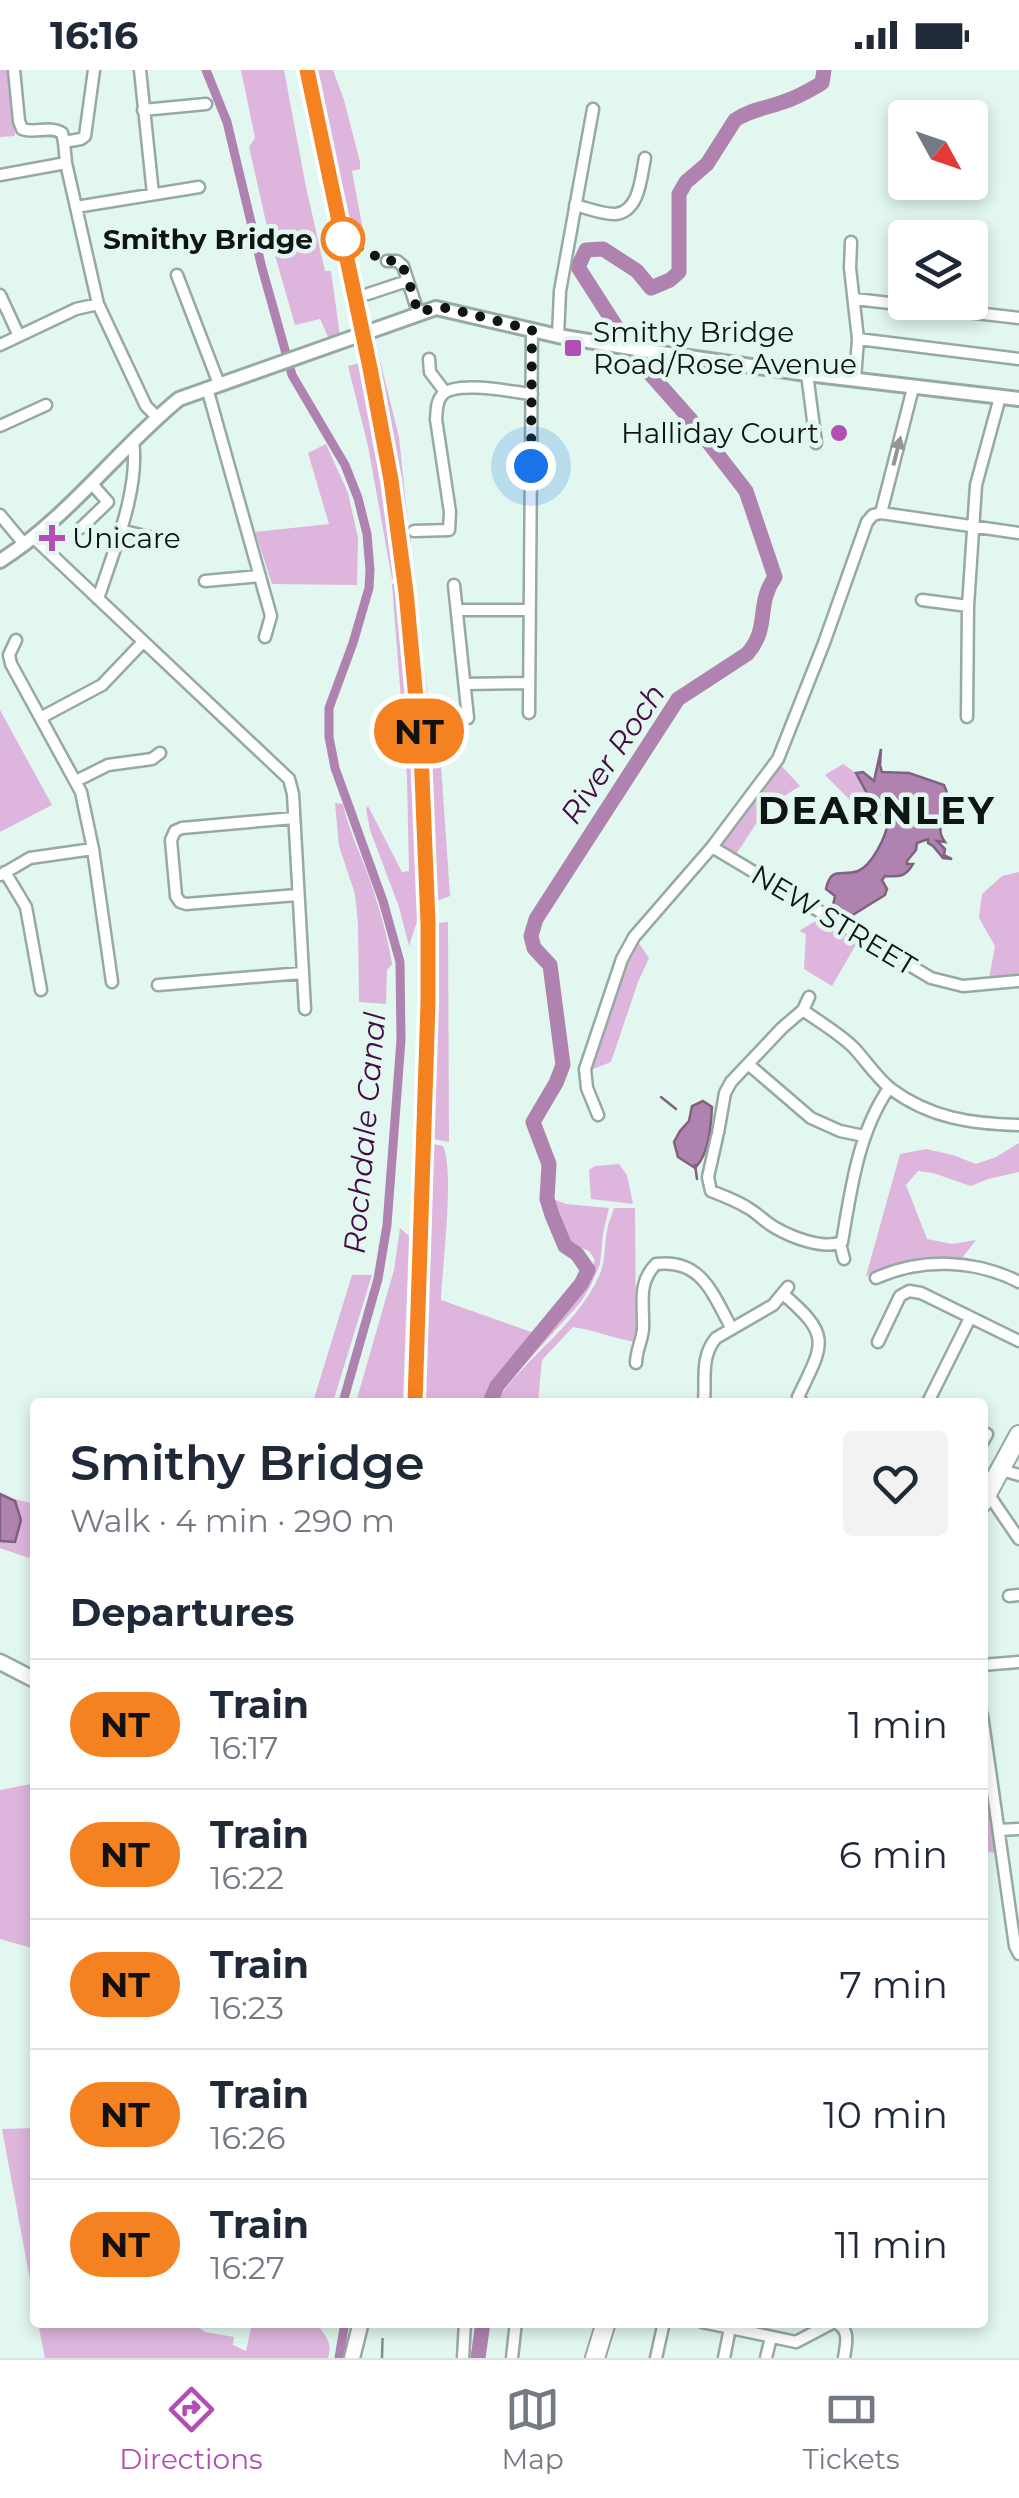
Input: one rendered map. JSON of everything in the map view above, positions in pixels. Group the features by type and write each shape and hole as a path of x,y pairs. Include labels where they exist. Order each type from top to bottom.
{"highway":[{"path":"995,1484 1019,1435"},
{"path":"596,2358 604,2328"}],"main road":[{"path":"0,1662 30,1677"},
{"path":"352,2358 360,2328"}],"street":[{"path":"14,70 22,129 56,129 62,133 98,304 146,406 157,417"},
{"path":"64,142 85,136 94,70"},
{"path":"140,70 152,194"},
{"path":"143,110 206,104"},
{"path":"558,336 560,290 593,109"},
{"path":"575,205 614,214 625,210 636,199 645,158"},
{"path":"0,175 66,163"},
{"path":"76,207 199,186"},
{"path":"850,242 858,339 855,379"},
{"path":"387,262 400,263 406,272 418,312"},
{"path":"177,275 213,386 271,616 265,637"},
{"path":"368,294 407,281"},
{"path":"0,295 19,336"},
{"path":"855,299 888,302"},
{"path":"0,344 76,309 98,304"},
{"path":"0,561 30,541 179,399 436,308 558,336 661,353 1019,400"},
{"path":"988,313 1019,318"},
{"path":"529,713 532,330"},
{"path":"858,339 1019,359"},
{"path":"429,359 430,372 445,392"},
{"path":"807,374 816,443"},
{"path":"414,531 453,530 436,418 437,404 445,392 454,388 532,394"},
{"path":"881,514 913,388"},
{"path":"967,717 971,526 976,485 1000,397"},
{"path":"0,426 46,405"},
{"path":"98,599 133,480 133,441"},
{"path":"82,528 108,502 91,483"},
{"path":"0,514 98,599 289,780 305,1010"},
{"path":"598,1115 585,1070 622,960 634,937 712,847 778,759 872,515 1019,532"},
{"path":"120,530 174,544"},
{"path":"205,581 260,576"},
{"path":"454,585 468,718"},
{"path":"922,600 968,606"},
{"path":"456,610 530,610"},
{"path":"16,640 9,655 11,664 81,792 112,982"},
{"path":"42,718 102,685 143,642"},
{"path":"464,684 529,683"},
{"path":"76,780 108,765 152,758 160,753"},
{"path":"294,818 182,828 175,831 171,840 176,896 180,902 298,895"},
{"name":"NEW STREET","path":"712,847 931,978 963,986 1019,980"},
{"path":"41,990 26,907 3,874 30,858 93,848"},
{"path":"158,985 302,973"},
{"path":"809,997 802,1010 731,1082 708,1177 712,1192 751,1209 774,1227 825,1245 841,1243"},
{"path":"802,1010 850,1044 890,1088 924,1108 976,1124 1019,1125"},
{"path":"748,1064 811,1118 864,1136"},
{"path":"844,1259 841,1243 864,1136 876,1107 890,1088"},
{"path":"636,1363 643,1332 642,1289 652,1260 680,1265 700,1276 732,1329"},
{"path":"876,1278 898,1268 922,1264 970,1266 1019,1282"},
{"path":"704,1398 707,1350 716,1338 773,1305 785,1290 814,1325 819,1342 819,1354 797,1398"},
{"path":"878,1342 900,1296 909,1291 1019,1341"},
{"path":"930,1398 970,1318"},
{"path":"995,1484 1019,1539"},
{"path":"988,1665 1019,1662"},
{"path":"988,1755 1019,1954"},
{"path":"999,1830 1019,1829"},
{"path":"463,2358 465,2328"},
{"path":"512,2358 515,2328"},
{"path":"656,2358 663,2328"},
{"path":"724,2358 730,2328"},
{"path":"741,2328 796,2342 823,2328"},
{"path":"844,2328 844,2358"},
{"path":"766,2358 771,2337"}],"shaded area":[{"path":"0,70 9,70 15,136 0,137"},
{"path":"241,70 284,70 325,271 331,271 340,336 329,339 320,319 295,325 249,147 255,138"},
{"path":"312,70 333,70 344,100 360,162 360,169 352,171 364,236 348,239 328,125"},
{"path":"375,340 399,437 411,533 408,577 370,342"},
{"path":"360,363 397,578 392,579 368,446 348,366"},
{"path":"326,444 348,493 358,538 357,585 272,584 255,532 329,524 308,453"},
{"path":"397,582 414,759 419,869 419,915 409,946 366,809 368,806 402,872 409,871 407,778 392,584"},
{"path":"408,586 414,586 430,716 438,721 450,896 431,903 424,715"},
{"path":"0,710 52,805 0,832"},
{"path":"881,749 882,772 909,773 944,785 948,804 940,828 945,842 937,841 945,849 944,855 952,859 943,858 928,839 917,843 907,861 913,864 908,872 882,880 887,889 885,895 851,916 843,916 833,905 835,896 826,889 828,882 834,874 863,868 878,850 887,828 888,822 875,808 856,773 863,772 874,781"},
{"path":"779,763 800,786 767,807 737,853 783,884 723,851 721,846"},
{"path":"843,764 856,773 866,794 854,804 825,775"},
{"path":"335,803 343,804 386,934 392,964 387,970 386,1004 359,1002 355,894 339,846"},
{"path":"1019,872 1019,976 989,979 995,946 979,918 982,894 1002,876"},
{"path":"431,917 439,923 448,922 449,1142 427,1138"},
{"path":"819,919 835,932 858,941 832,986 804,969 806,934 799,931"},
{"path":"636,939 649,958 611,1062 588,1071 629,952"},
{"path":"703,1101 712,1107 711,1123 706,1148 695,1168 678,1157 674,1142 689,1121 692,1106"},
{"path":"427,1143 443,1146 448,1176 441,1300 534,1333 496,1377 486,1398 421,1398"},
{"path":"1019,1143 1019,1172 971,1186 918,1171 906,1185 927,1239 952,1244 976,1240 959,1262 894,1267 866,1276 900,1154 926,1149 976,1164"},
{"path":"619,1164 627,1175 633,1204 591,1199 589,1170"},
{"path":"548,1197 566,1204 609,1208 600,1264 590,1287 494,1398 587,1278 595,1260 589,1251 565,1241"},
{"path":"614,1208 635,1208 636,1342 573,1327 542,1360 538,1398 499,1398 589,1294 601,1270"},
{"path":"400,1228 409,1236 403,1398 357,1398 394,1270"},
{"path":"352,1275 372,1275 334,1398 314,1398"},
{"path":"0,1494 15,1501 21,1520 15,1542 0,1541"},
{"path":"14,1499 30,1503 29,1558 0,1548 0,1541 15,1542 21,1520"},
{"path":"30,1784 30,1948 0,1939 0,1790"},
{"path":"988,1799 995,1853 988,1852"},
{"path":"30,2128 30,2280 2,2129"},
{"path":"39,2328 200,2328 234,2337 233,2345 246,2351 251,2328 319,2328 329,2347 328,2358 45,2358"}],"waterway":[{"name":"Rochdale Canal","path":"206,70 227,122 292,375 345,465 367,534 369,588 329,708 329,737 335,768 383,901 400,962 401,1040 387,1225 378,1279 344,1398"},
{"name":"River Roch","path":"492,1398 497,1386 581,1284 588,1270 577,1254 565,1246 552,1215 547,1199 549,1164 533,1122 563,1065 550,965 534,948 531,936 536,919 678,699 747,654 754,644 775,577 746,491 637,359 578,267 586,250 603,249 637,271 651,288 670,280 679,272 679,194 686,182 707,164 735,120 808,91 822,83 824,70"},
{"path":"674,441 686,416"},
{"path":"661,1097 676,1109"},
{"path":"695,1165 697,1179"},
{"name":"Rochdale Canal","path":"339,2358 344,2328"},
{"name":"River Roch","path":"478,2358 482,2328"}],"railway":[{"path":"307,70 391,480 421,752 429,922 415,1398"},
{"path":"382,2358 383,2328"}],"train":[{"name":"NT","path":"307,70 391,480 421,752 428,1003 415,1398"}],"place":[{"name":"Smithy Bridge","path":"343,239"},
{"name":"Smithy Bridge Road/Rose Avenue","path":"573,348"},
{"name":"Halliday Court","path":"839,433"},
{"name":"Unicare","path":"52,538"}],"district":[{"name":"DEARNLEY","path":"877,811"}],"route":[{"path":"343,239 387,262 397,260 404,266 418,312 447,308 532,330 531,466"}]}
